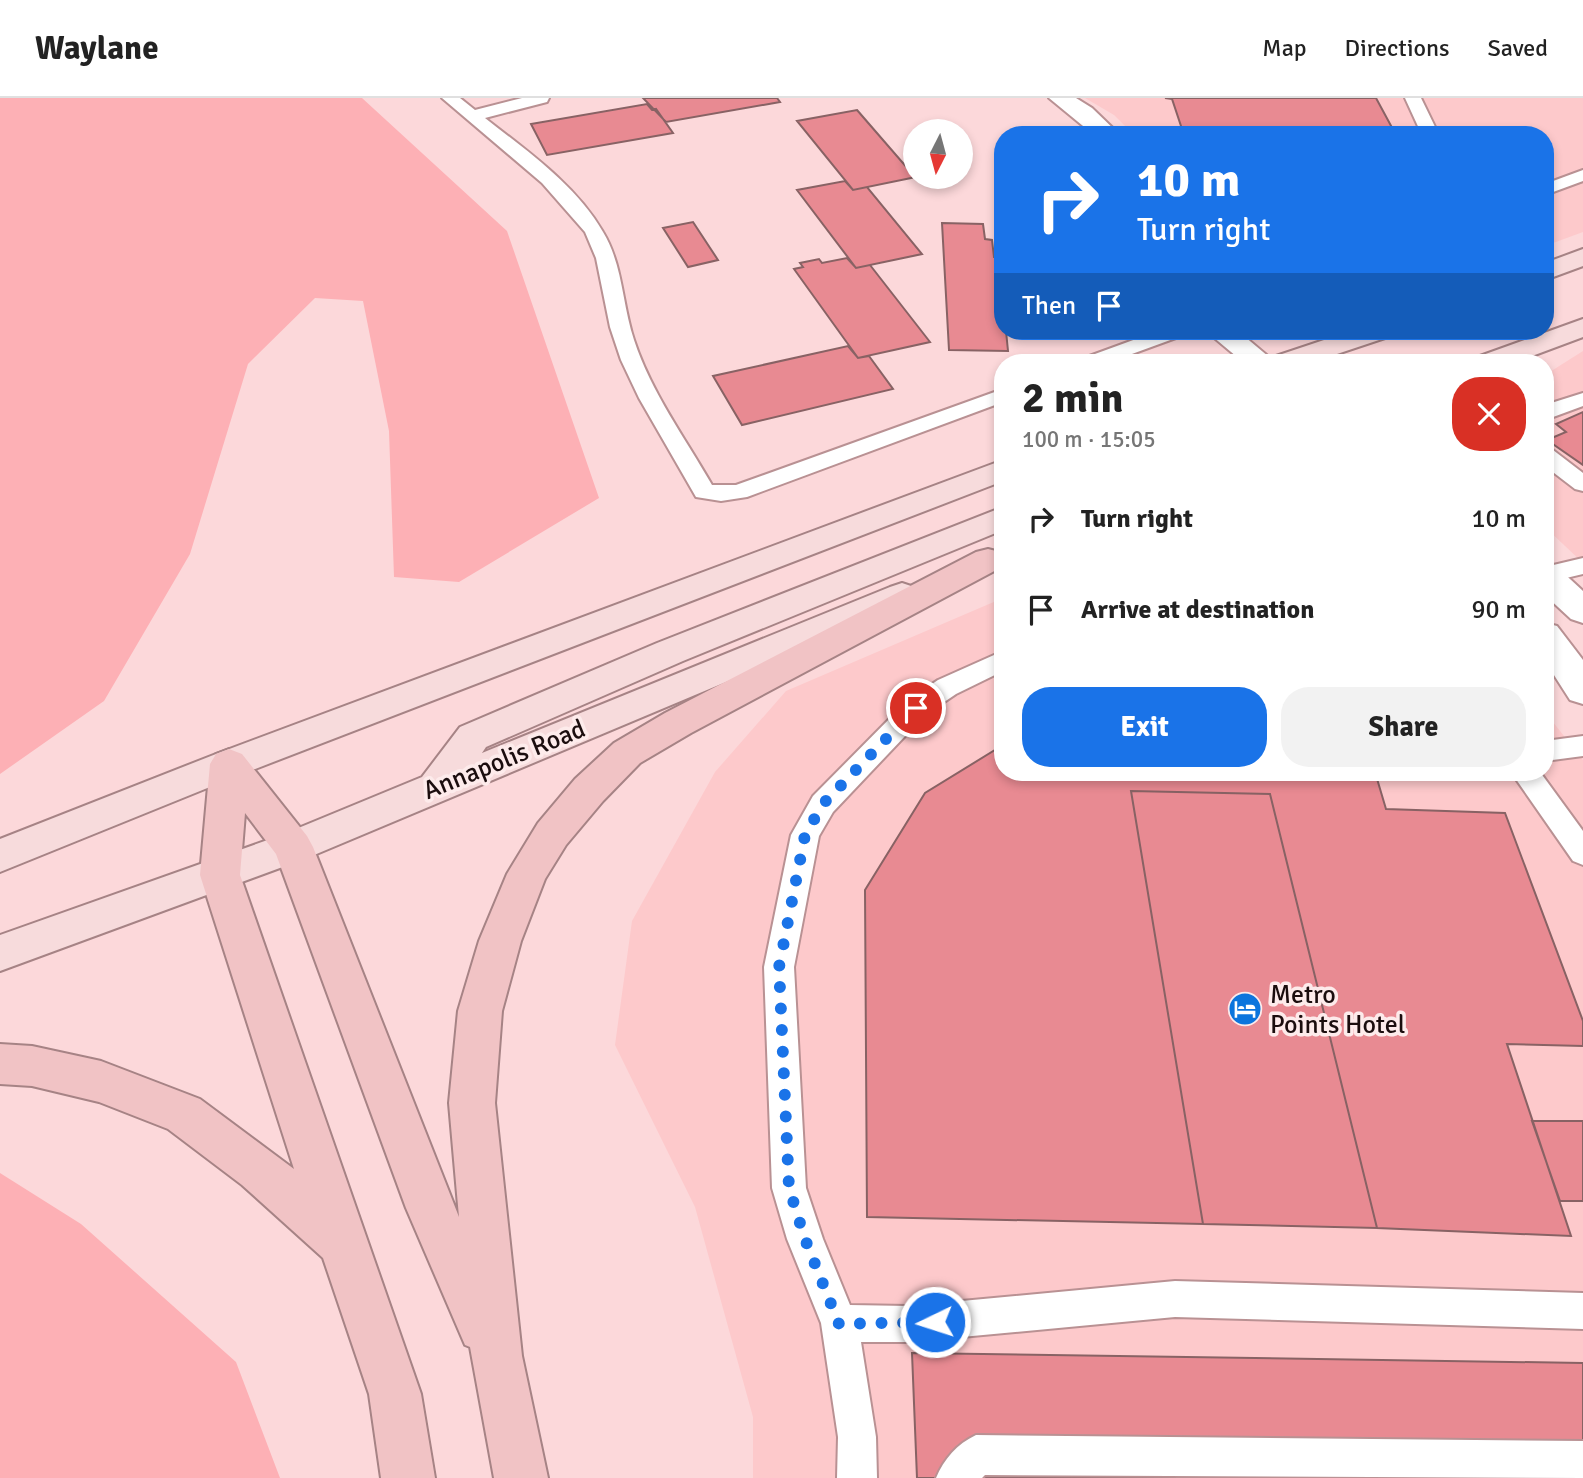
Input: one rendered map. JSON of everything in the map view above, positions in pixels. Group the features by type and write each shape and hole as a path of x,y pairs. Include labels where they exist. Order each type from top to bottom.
{"highway":[{"path":"521,1478 496,1356 472,1103 480,1011 500,941 527,874 552,834 589,790 627,753 678,723 994,558"},
{"path":"229,764 293,846 430,1208 496,1356"},
{"path":"229,764 220,875 395,1394 408,1478"},
{"path":"0,1064 33,1066 101,1082 184,1114 258,1170 342,1243"}],"main road":[{"path":"1554,268 1583,257"},
{"path":"1554,338 1583,327"},
{"path":"1310,354 1351,340"},
{"path":"1511,354 1548,340"},
{"path":"0,856 229,764 994,473"},
{"path":"436,787 473,737 670,652 994,522"},
{"name":"Annapolis Road","path":"0,953 220,875 293,846 994,557"}],"street":[{"path":"1060,98 1098,126"},
{"path":"1232,340 1250,354"},
{"path":"1554,584 1583,611"},
{"path":"1554,646 1569,665 1583,691"},
{"path":"1554,678 1583,709"}],"lane":[{"path":"450,98 562,193 593,230 608,265 624,340 642,380 704,492 739,492 994,398"},
{"path":"472,116 541,98"},
{"path":"1413,98 1427,126"},
{"path":"1554,186 1583,175"},
{"path":"1113,354 1152,340"},
{"path":"1554,409 1583,398"},
{"path":"1554,462 1583,484"},
{"path":"1554,573 1583,566"},
{"path":"857,1478 857,1437 839,1324 805,1239 789,1188 779,967 805,835 823,804 916,708 947,687 994,664"},
{"path":"1554,750 1583,747"},
{"path":"1531,781 1583,853"},
{"path":"839,1324 908,1324 1175,1299 1583,1311"},
{"path":"956,1478 976,1455 1583,1461"}],"shaded area":[{"path":"0,98 362,98 507,231 599,498 459,582 394,577 389,431 363,301 315,298 248,364 190,554 104,701 0,774"},
{"path":"1085,98 1583,98 1583,232 1554,243 1554,126 1125,126 1114,115"},
{"path":"1583,351 1583,563 1554,536 1554,369"},
{"path":"994,602 994,781 1554,781 1554,723 1583,760 1583,1478 753,1478 753,1417 695,1207 615,1045 632,921 715,772 786,691"},
{"path":"0,1173 81,1224 236,1362 280,1478 0,1478"}],"building":[{"path":"643,98 777,98 780,102 666,122"},
{"path":"1165,98 1376,98 1391,126 1181,126 1172,99"},
{"path":"647,104 652,110 656,109 673,133 547,155 531,124"},
{"path":"857,110 903,163 903,180 853,190 797,121"},
{"path":"845,181 853,190 867,187 922,254 856,268 797,190"},
{"path":"693,222 718,260 688,267 663,228"},
{"path":"942,223 983,224 985,239 992,240 994,257 994,340 1007,340 1008,351 949,350"},
{"path":"847,258 856,268 870,265 930,342 858,358 794,269 803,267 800,263 819,259 822,263"},
{"path":"848,346 858,358 869,356 893,389 742,425 713,376"},
{"path":"1583,412 1583,465 1554,445 1554,437 1566,432 1556,424"},
{"path":"994,751 994,781 1378,781 1386,809 1505,813 1583,1021 1583,1046 1507,1044 1571,1236 1377,1228 1270,794 1131,791 1203,1224 867,1217 865,890 925,793"},
{"name":"Metro Points Hotel","path":"1131,791 1270,794 1377,1228 1203,1224"},
{"path":"1532,1121 1583,1121 1583,1201 1560,1201"},
{"path":"912,1353 1583,1363 1583,1478 917,1478"}],"place":[{"name":"Metro Points Hotel","path":"1245,1009"}],"route":[{"path":"916,708 823,804 805,835 779,967 789,1188 805,1239 839,1324 935,1322"}]}
